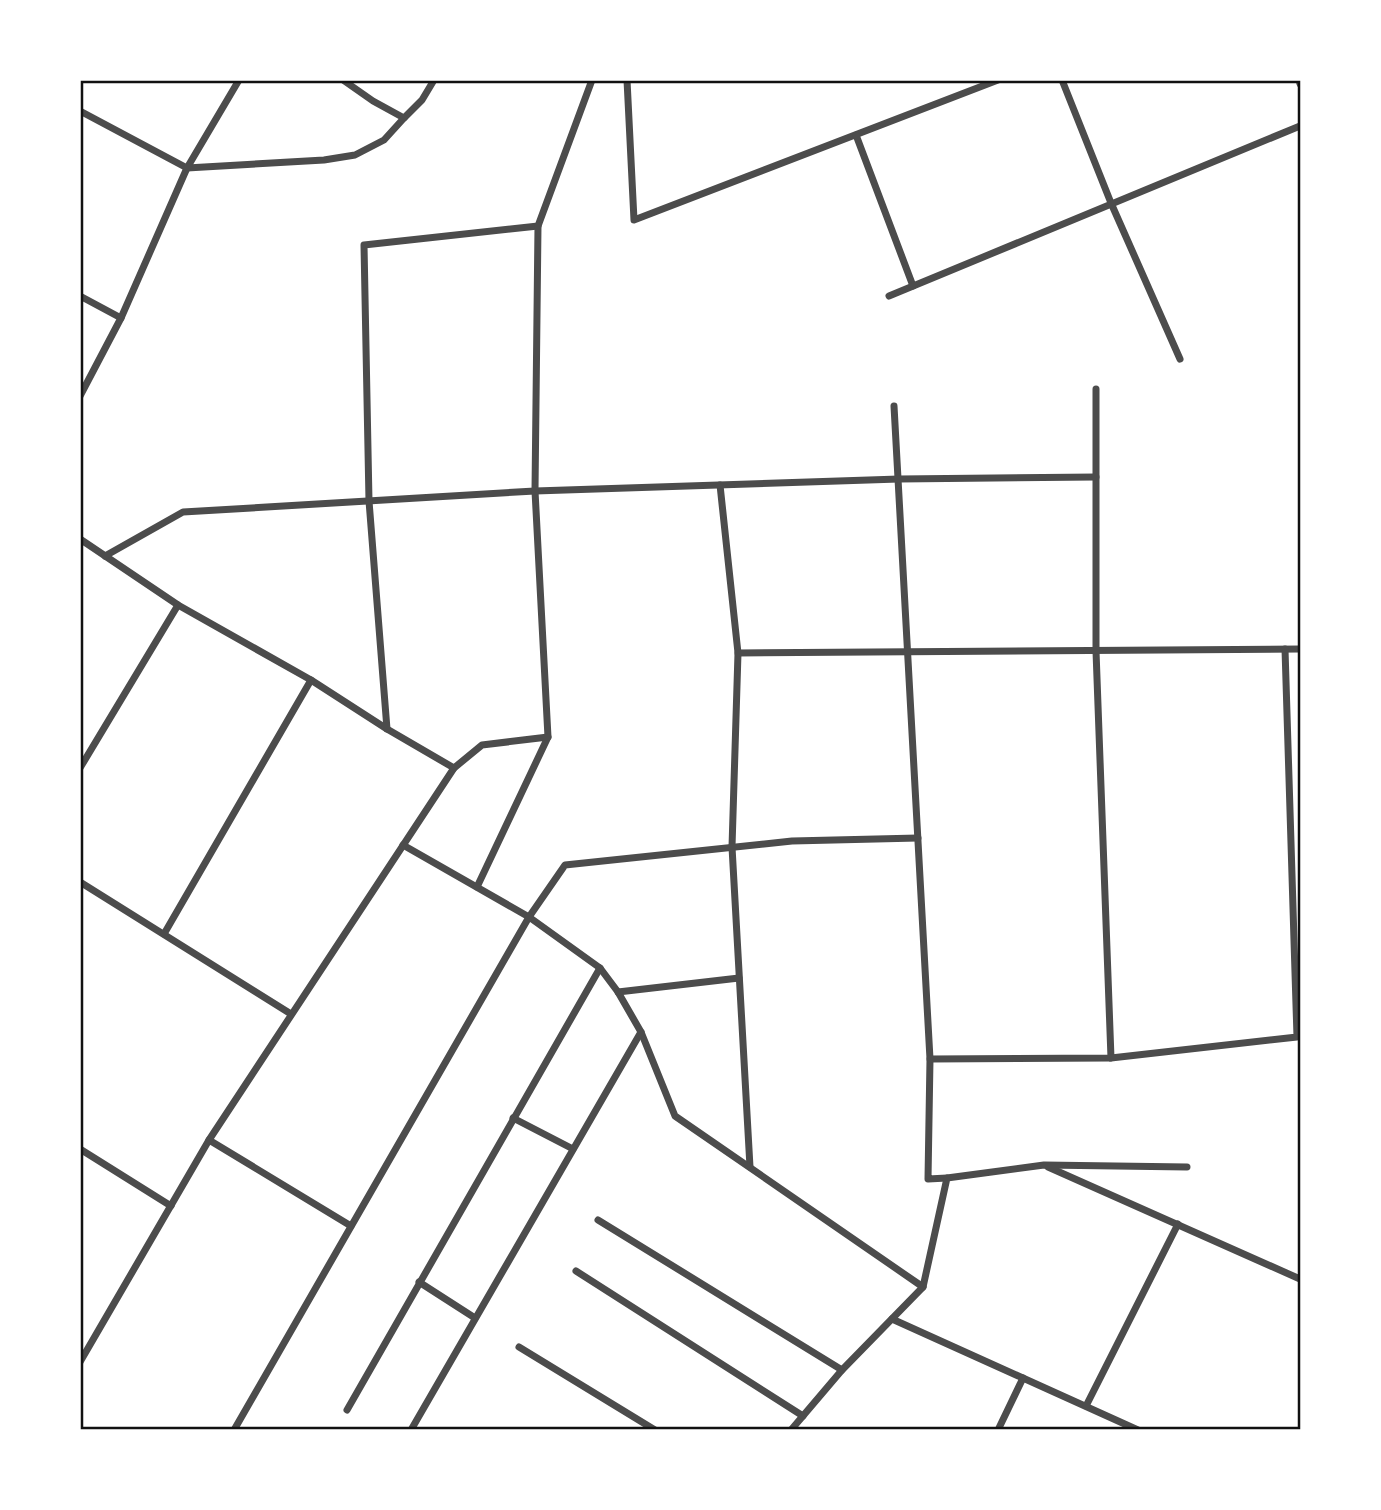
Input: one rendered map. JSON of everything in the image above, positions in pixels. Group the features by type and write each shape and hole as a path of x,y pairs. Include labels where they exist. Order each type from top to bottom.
{"street":[{"path":"80,396 121,318 187,168 239,80"},
{"path":"343,80 404,118"},
{"path":"80,111 187,168 324,160 355,155 384,140 422,100 434,80"},
{"path":"477,887 548,737 535,491 538,226 592,80"},
{"path":"627,80 634,220 998,80"},
{"path":"969,80 972,90"},
{"path":"1062,80 1111,204 1180,359"},
{"path":"889,296 1300,126"},
{"path":"856,135 912,286"},
{"path":"387,729 369,501 364,245 538,226"},
{"path":"80,296 121,318"},
{"path":"1096,389 1096,651 1111,1058"},
{"path":"894,406 930,1059 928,1179 1044,1166 1187,1167"},
{"path":"105,556 183,512 535,491 898,479 1096,477"},
{"path":"720,485 738,653 732,847 750,1167"},
{"path":"80,539 178,605 311,680 454,768"},
{"path":"80,768 178,605"},
{"path":"930,1059 1111,1058 1297,1037 1285,649"},
{"path":"738,653 1300,649"},
{"path":"164,934 311,680"},
{"path":"80,1362 209,1140 454,768 482,745 548,737"},
{"path":"234,1430 529,917 565,865 792,841 918,838"},
{"path":"403,845 529,917 600,968 618,992 641,1032 676,1116 923,1287"},
{"path":"80,882 291,1014"},
{"path":"347,1410 600,968"},
{"path":"618,992 739,978"},
{"path":"411,1430 641,1032"},
{"path":"513,1118 573,1149"},
{"path":"209,1140 351,1226"},
{"path":"80,1149 171,1206"},
{"path":"1044,1166 1300,1279"},
{"path":"791,1430 842,1370 923,1287 947,1178"},
{"path":"598,1220 842,1370"},
{"path":"1086,1406 1178,1224"},
{"path":"576,1270 803,1416"},
{"path":"419,1283 475,1318"},
{"path":"892,1319 1138,1430"},
{"path":"519,1347 655,1430"},
{"path":"998,1430 1023,1378"}]}
